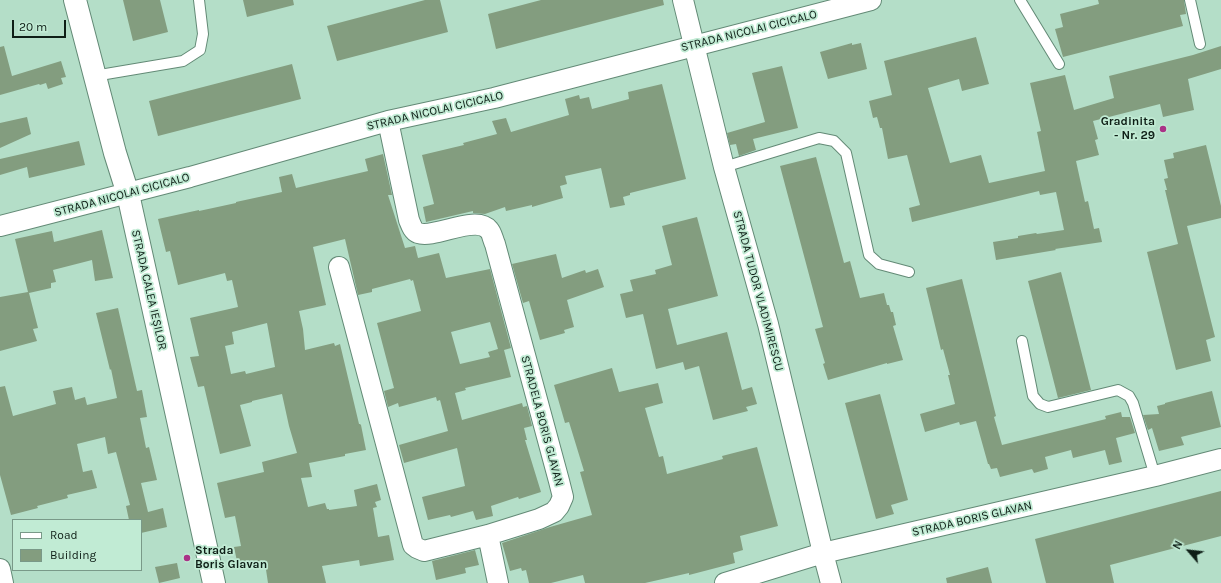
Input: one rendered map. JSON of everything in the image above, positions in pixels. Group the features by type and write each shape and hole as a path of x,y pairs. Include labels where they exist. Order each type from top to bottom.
{"street":[{"name":"STRADA CALEA IEȘILOR","path":"75,0 115,153 128,194 214,583"},
{"name":"STRADA TUDOR VLADIMIRESCU","path":"683,0 724,167 768,324 831,583"},
{"name":"STRADA NICOLAI CICICALO","path":"0,226 128,194 388,121 494,98 871,0"},
{"name":"STRADELA BORIS GLAVAN","path":"339,267 413,545 424,551 488,535 539,519 554,512 559,506 562,497 559,481 495,244 489,230 482,225 473,224 427,234 418,232 414,229 409,220 388,121"},
{"name":"STRADA BORIS GLAVAN","path":"725,583 823,553 1155,476 1221,459"},
{"path":"488,535 498,583"},
{"path":"0,569 3,583"}],"lane":[{"path":"94,76 183,61 200,50 203,34 199,0"},
{"path":"1020,0 1059,64"},
{"path":"1190,0 1200,44"},
{"path":"724,167 819,138 834,141 846,153 869,254 879,264 909,272"},
{"path":"1022,341 1033,396 1040,404 1048,407 1118,390 1129,396 1133,403 1155,476"}],"building":[{"path":"123,0 160,0 168,32 133,41"},
{"path":"243,0 293,0 294,5 247,17"},
{"path":"425,0 440,0 448,32 337,61 327,26"},
{"path":"541,0 663,0 664,5 496,49 488,14"},
{"path":"1098,0 1184,0 1186,14 1180,15 1183,26 1063,57 1055,29 1063,27 1060,14 1099,4"},
{"path":"976,37 989,84 962,91 959,79 928,88 950,163 981,155 989,183 1045,171 1037,132 1041,131 1030,83 1065,75 1074,110 1114,98 1109,76 1193,55 1221,46 1221,69 1188,79 1194,110 1163,117 1160,104 1093,121 1098,139 1095,140 1099,155 1076,161 1085,202 1088,201 1094,229 1099,228 1102,242 996,260 993,242 1018,238 1018,236 1064,230 1056,192 1040,195 1039,191 912,222 909,208 920,205 907,155 888,159 882,128 880,128 877,117 873,118 869,101 892,95 884,61"},
{"path":"852,43 852,45 861,43 867,69 828,79 820,52"},
{"path":"4,46 12,76 61,61 66,77 61,78 63,84 48,89 46,83 39,84 0,95 0,47"},
{"path":"292,64 301,99 158,136 149,101"},
{"path":"782,66 798,128 753,139 756,150 739,156 736,144 730,145 727,133 765,122 752,73"},
{"path":"662,84 686,179 630,193 630,195 623,197 625,205 610,208 601,168 565,176 567,184 560,186 563,198 532,207 532,205 506,211 505,207 485,214 473,213 473,211 426,222 423,207 434,204 422,155 464,145 463,143 497,134 492,121 506,118 511,132 569,115 565,99 579,95 580,99 589,97 592,109 629,99 628,92"},
{"path":"27,117 31,134 0,148 0,123"},
{"path":"79,141 85,165 29,178 27,167 0,175 0,159"},
{"path":"1206,145 1221,206 1221,218 1187,226 1215,337 1206,340 1211,361 1176,370 1147,252 1178,244 1165,190 1167,190 1164,179 1168,178 1164,160 1174,158 1173,153"},
{"path":"383,154 392,195 388,195 405,248 415,246 418,258 439,253 446,278 490,269 511,348 504,350 511,377 465,388 466,390 455,393 462,420 522,403 523,407 527,406 532,426 524,428 527,440 525,440 541,492 519,499 518,497 491,506 493,516 476,520 473,511 451,517 450,515 428,520 422,497 465,486 457,448 404,463 399,445 448,431 440,400 437,401 436,397 399,407 398,403 388,407 384,391 394,388 377,323 421,311 413,280 411,281 410,279 372,289 372,292 358,295 345,239 313,247 326,305 299,311 303,329 305,350 334,343 335,346 340,344 366,450 309,463 312,477 301,478 308,507 325,503 327,509 329,510 357,506 354,490 377,484 381,500 375,502 377,507 373,508 378,537 389,535 394,560 360,566 359,560 322,566 326,583 268,583 265,563 242,568 242,565 238,566 234,547 241,546 235,516 225,518 217,483 264,472 262,462 297,453 282,394 240,405 251,446 220,454 204,386 198,387 190,357 199,356 190,318 238,307 232,280 227,281 225,273 178,285 170,251 166,252 158,219 282,192 279,177 292,174 296,188 368,171 365,159","holes":["490,322 498,349 488,352 490,357 460,364 451,332","267,323 275,367 246,374 245,371 231,374 225,346 234,344 232,332"]},
{"path":"816,157 844,263 850,261 860,298 884,293 887,305 889,305 891,312 893,312 896,325 893,326 903,360 887,363 828,380 823,364 825,363 815,329 823,327 780,166"},
{"path":"697,217 718,296 668,309 677,345 727,332 742,390 752,387 757,404 746,407 748,411 713,420 699,366 685,370 683,362 656,369 643,314 626,318 620,294 633,291 630,280 656,274 655,270 672,265 662,226"},
{"path":"102,230 113,278 95,281 92,260 53,270 56,282 51,283 51,288 29,293 38,328 33,329 37,341 0,351 0,297 28,292 15,239 52,231 54,242"},
{"path":"556,254 562,278 585,270 586,273 598,269 604,287 567,300 574,327 564,330 565,333 540,340 529,301 523,303 512,264"},
{"path":"1061,272 1091,390 1058,398 1028,281"},
{"path":"962,279 996,416 994,417 1002,445 1106,419 1105,416 1121,412 1122,417 1130,417 1135,433 1116,438 1122,462 1109,465 1105,450 1073,458 1071,450 1045,457 1048,469 1034,473 1032,469 1000,477 997,468 991,469 988,464 976,421 960,425 959,422 925,432 920,414 955,404 948,375 950,375 943,349 941,350 926,288"},
{"path":"118,308 137,391 142,390 147,417 140,418 146,448 149,447 157,480 141,483 148,512 163,508 167,527 142,533 142,519 129,519 126,506 130,505 116,452 108,454 105,437 77,444 83,472 92,470 97,488 67,495 68,498 11,515 0,475 0,387 5,386 13,416 56,404 53,391 72,387 75,400 85,397 87,405 117,398 96,313"},
{"path":"612,368 619,392 658,383 663,403 645,408 659,457 663,456 667,474 723,459 722,456 757,447 778,526 740,536 743,550 733,553 735,563 689,575 689,573 645,583 585,583 583,575 551,583 529,583 526,570 522,571 521,568 510,571 502,543 592,515 580,472 584,471 569,422 565,423 554,385"},
{"path":"1212,391 1221,427 1181,437 1184,445 1159,451 1152,428 1148,430 1143,415 1159,414 1157,406"},
{"path":"880,394 908,500 891,505 894,514 876,519 845,403"},
{"path":"1221,491 1221,536 1110,565 1114,583 1046,583 1035,539"},
{"path":"475,550 479,565 465,568 466,573 436,580 432,561"},
{"path":"177,563 180,578 159,583 155,567"},
{"path":"988,567 992,583 947,583 946,578"}],"place":[{"name":"Gradinita - Nr. 29","path":"1163,129"},
{"name":"Strada Boris Glavan","path":"187,558"}]}
